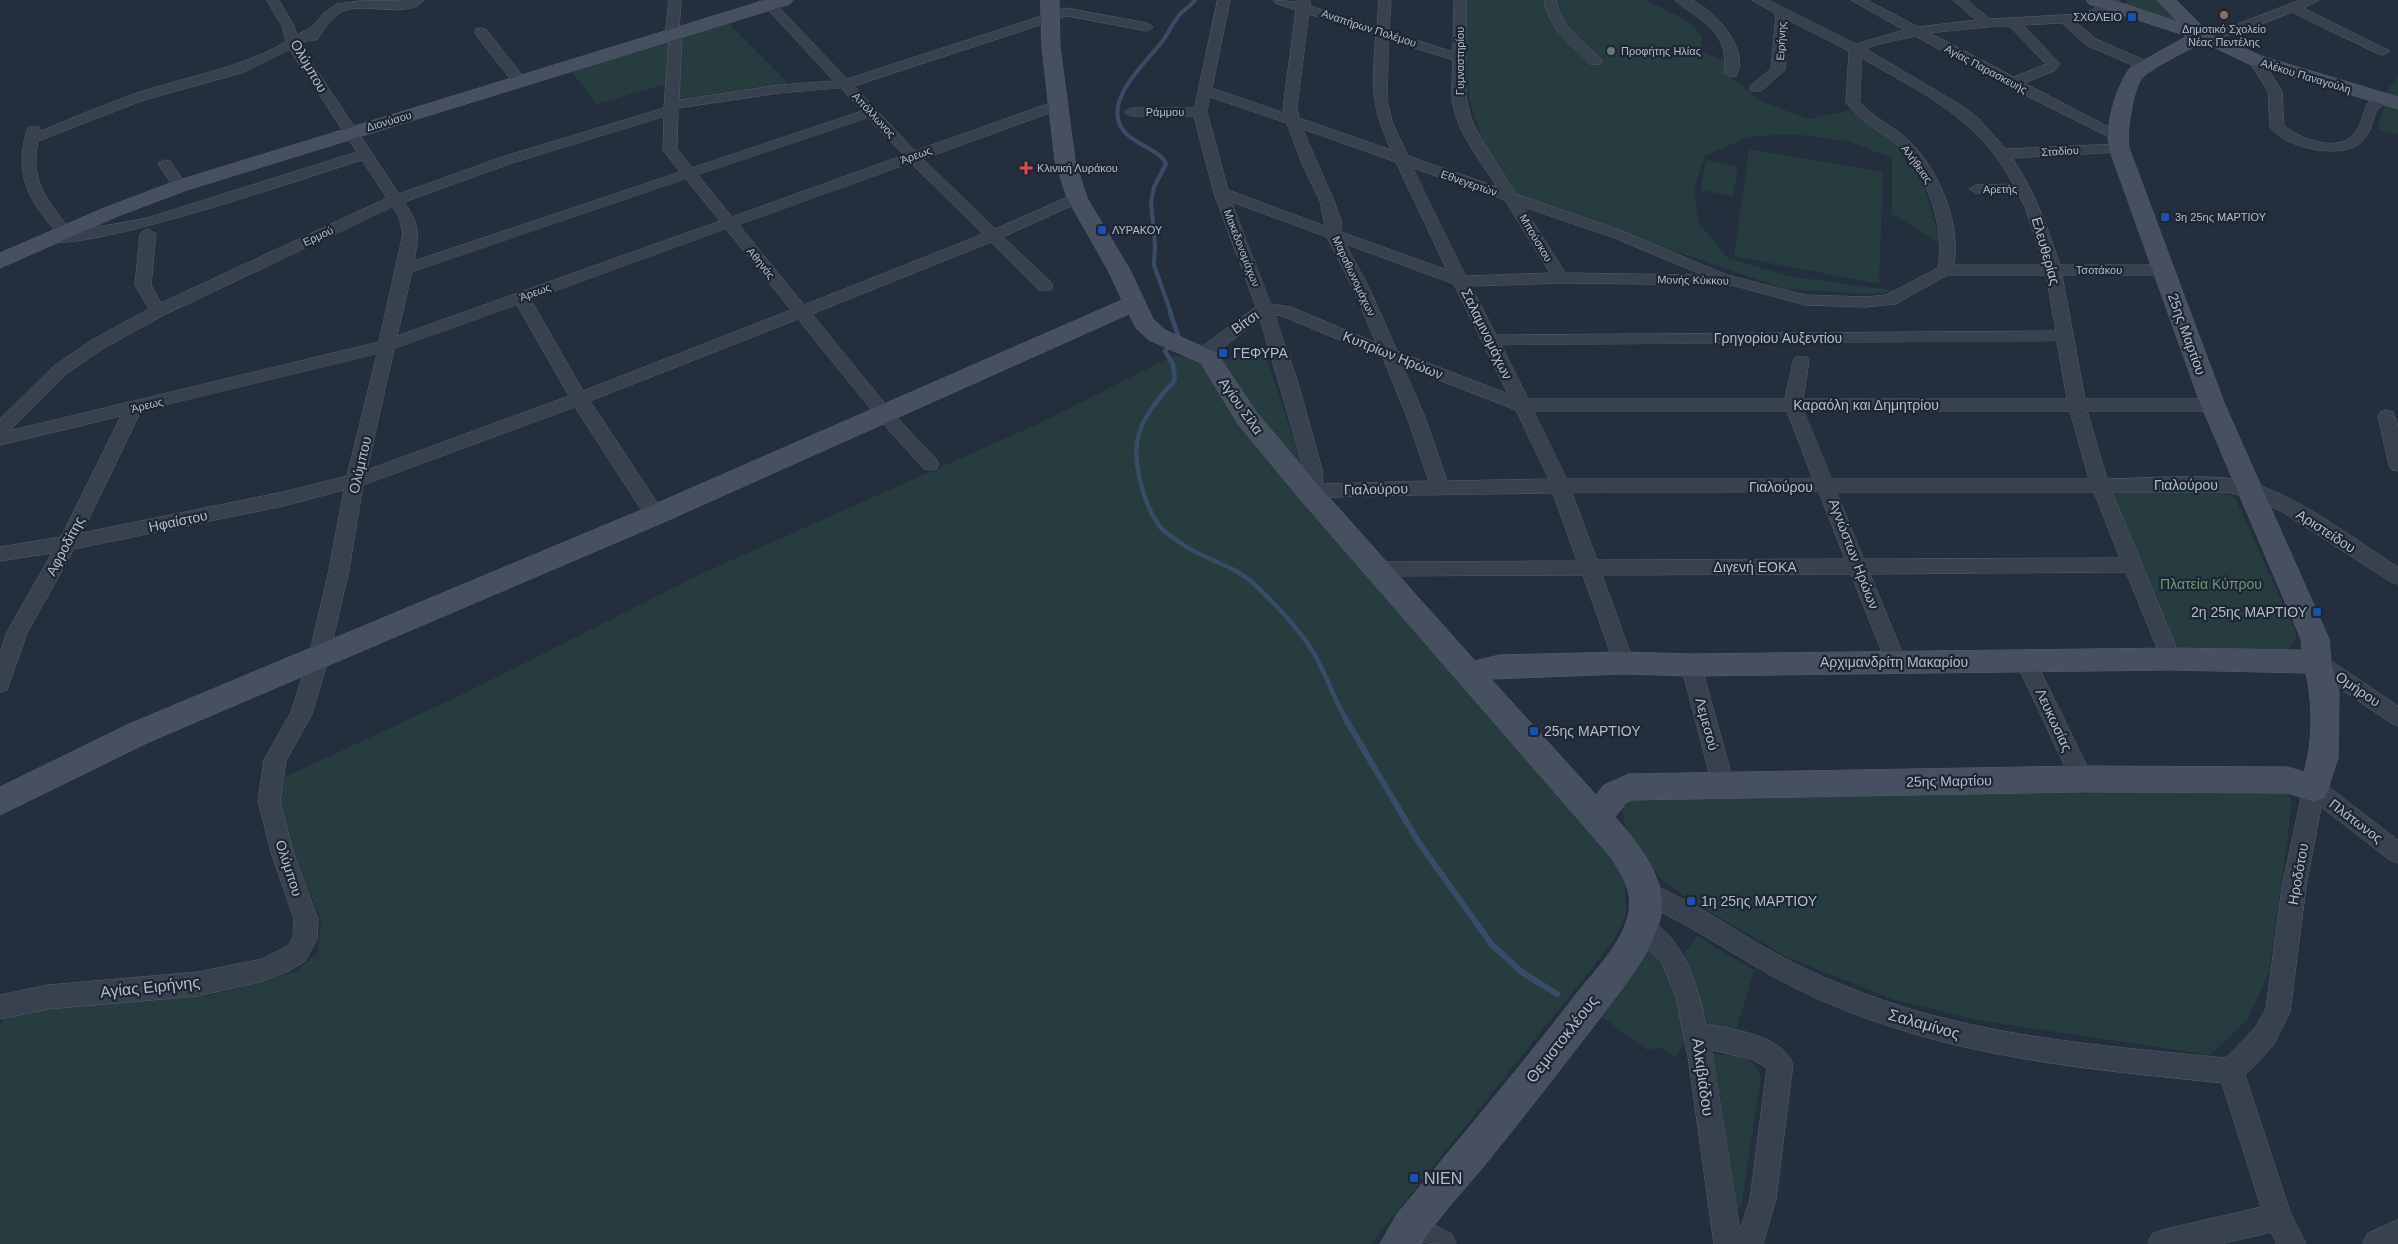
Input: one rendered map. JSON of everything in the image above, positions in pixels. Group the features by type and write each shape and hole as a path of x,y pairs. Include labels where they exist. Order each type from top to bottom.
{"street":[{"name":"Ολύμπου","path":"273,0 288,26 295,47 407,216 411,234 374,411 355,481 340,570 319,656 301,714 276,760 269,801 282,852 306,919 305,938 297,954"},
{"path":"365,154 150,222 85,235 58,235 29,180 28,159 33,135 132,100 236,70 295,47 343,6 353,4 404,5 418,0"},
{"name":"Αθηνάς","path":"675,0 670,150 884,414 930,464"},
{"name":"Μακεδονομάχων","path":"1224,0 1200,112 1222,193 1265,309 1289,383 1314,473 1314,483 1309,492"},
{"name":"Αναπήρων Πολέμου","path":"1279,0 1304,4 1459,58"},
{"name":"Σαλαμινομάχων","path":"1384,0 1384,33 1379,80 1380,100 1385,122 1429,218 1461,280 1520,405 1552,466 1624,663"},
{"name":"Γυμναστηρίου","path":"1460,0 1459,97 1464,118 1473,137 1512,199"},
{"path":"1550,0 1551,11 1558,23 1595,61"},
{"path":"1681,0 1698,10 1727,39 1732,59 1731,73"},
{"name":"Ελευθερίας","path":"1758,0 1856,50 1957,108 1973,121 2002,154 2024,188 2033,207 2054,269 2078,405 2100,485 2171,659"},
{"name":"Αγίας Παρασκευής","path":"1857,0 2012,83 2118,143"},
{"path":"1959,0 1987,23"},
{"path":"2166,0 2202,35"},
{"path":"2118,143 2131,80 2146,66 2202,35 2231,31 2291,5 2314,0"},
{"name":"Διονύσου","path":"0,261 135,202 180,186 351,132 674,35 773,1"},
{"name":"Απόλλωνος","path":"773,1 912,156 1045,286"},
{"path":"1856,50 1870,42 1987,23 2085,17 2106,2 2202,35"},
{"name":"Μαραθωνομάχων","path":"1304,4 1290,108 1293,122 1327,202 1333,220 1333,234 1363,292 1390,355 1416,417 1440,488"},
{"path":"2291,5 2384,51"},
{"name":"Ερμού","path":"0,429 60,370 98,344 158,312 395,200 507,160 671,108 788,88 846,84 1050,8 1147,27"},
{"name":"Αγίου Σίλα","path":"1050,8 1051,47 1065,161 1077,198 1119,270 1144,323 1150,330 1213,363 1247,418 1309,492 1596,818"},
{"name":"Ειρήνης","path":"1756,88 1778,70 1782,12"},
{"path":"2064,18 2091,42 2146,66"},
{"path":"2012,83 2049,68 2053,64 2013,22"},
{"path":"481,32 520,82"},
{"name":"Αλέκου Παναγούλη","path":"2202,35 2255,60 2391,102"},
{"name":"Αλήθειας","path":"1856,50 1853,102 1859,111 1909,149 1936,190 1947,239 1948,260 1945,270"},
{"path":"2255,60 2275,92 2276,127 2291,138 2308,144 2329,147 2345,145 2358,138 2365,128 2374,104 2391,102"},
{"name":"Εθνεγερτών","path":"1204,90 1512,199 1617,234 1732,280"},
{"name":"Άρεως","path":"0,439 133,409 387,346 1058,105"},
{"path":"405,269 872,112"},
{"name":"Ράμμου","path":"1131,112 1200,112"},
{"name":"Σταδίου","path":"2002,154 2118,143"},
{"name":"25ης Μαρτίου","path":"2118,143 2213,405 2315,639 2317,662"},
{"path":"165,164 180,186"},
{"name":"Αρετής","path":"1976,189 2024,188"},
{"path":"1222,193 1461,280"},
{"name":"Ηφαίστου","path":"0,554 94,539 264,503 355,481 579,398 801,312 994,235 1077,198"},
{"name":"Μπούσκου","path":"1512,199 1561,278"},
{"path":"148,234 143,285 158,312"},
{"name":"Τσοτάκου","path":"1945,270 2163,270"},
{"name":"Μονής Κύκκου","path":"1461,280 1561,278 1732,280 1805,300 1866,302 1889,300 1945,270"},
{"path":"521,297 579,398 655,515"},
{"path":"1794,314 1805,300"},
{"path":"0,802 139,733 655,515 1134,303"},
{"name":"Βίτσι","path":"1182,347 1248,319 1265,309"},
{"name":"Κυπρίων Ηρώων","path":"1265,309 1284,312 1520,405"},
{"name":"Γρηγορίου Αυξεντίου","path":"1490,340 2065,336"},
{"path":"1793,405 1801,361"},
{"name":"Καραόλη και Δημητρίου","path":"1520,405 2213,405"},
{"name":"Αγνώστων Ηρώων","path":"1793,405 1896,662"},
{"name":"Αφροδίτης","path":"0,684 17,632 68,542 133,409"},
{"path":"2386,416 2398,465"},
{"name":"Γιαλούρου","path":"1309,492 1354,489 1559,486 2100,485 2227,486 2251,491"},
{"name":"Αριστείδου","path":"2251,491 2288,506 2398,577"},
{"name":"Διγενή ΕΟΚΑ","path":"1377,569 2133,565"},
{"name":"Αρχιμανδρίτη Μακαρίου","path":"1472,676 1482,670 1499,666 1624,663 1691,665 2171,659 2317,662"},
{"name":"Λευκωσίας","path":"2026,662 2082,779"},
{"name":"Ομήρου","path":"2317,662 2398,717"},
{"name":"Ηροδότου","path":"2231,1071 2264,1037 2278,1012 2294,887 2314,789 2323,758 2325,693 2317,662"},
{"name":"Λεμεσού","path":"1691,665 1723,784"},
{"name":"25ης Μαρτίου","path":"1596,818 1615,794 1629,787 2082,779 2288,780 2314,789"},
{"name":"Πλάτωνος","path":"2314,789 2398,853"},
{"name":"Θεμιστοκλέους","path":"1404,1235 1561,1042 1616,968 1640,927 1646,905 1644,892 1636,869 1622,846 1596,818"},
{"name":"Σαλαμίνος","path":"1644,892 1658,897 1789,973 1869,1008 1917,1024 1972,1038 2061,1054 2231,1071"},
{"name":"Αλκιβιάδου","path":"1640,927 1662,945 1676,965 1698,1034 1728,1244"},
{"name":"Αγίας Ειρήνης","path":"1,1008 48,997 198,984 262,970 297,954"},
{"path":"1698,1034 1755,1049 1777,1059 1780,1064 1763,1199 1749,1244"},
{"path":"2231,1071 2278,1217 2292,1244"},
{"path":"2162,1244 2278,1217"},
{"path":"2377,1244 2398,1234"},
{"path":"1404,1235 1442,1244"}],"green space":[{"path":"1465,0 1646,0 1688,21 1702,36 1701,51 1725,61 1724,74 1761,101 1809,119 1850,110 1896,145 1923,181 1940,243 1892,214 1892,158 1847,141 1793,134 1748,137 1705,156 1694,188 1698,222 1728,258 1788,276 1898,291 1869,294 1786,289 1514,197 1482,139 1469,99"},
{"path":"2128,0 2158,0 2183,23 2124,5"},
{"path":"726,21 788,83 676,99 676,83 662,85 597,104 570,70"},
{"path":"2398,76 2398,134 2378,129 2388,89"},
{"path":"1749,149 1883,172 1879,284 1734,256"},
{"path":"1706,160 1738,166 1733,196 1701,190"},
{"path":"1265,353 1305,473 1257,417 1222,359"},
{"path":"1175,355 1200,360 1246,433 1611,855 1625,885 1626,916 1611,944 1371,1244 0,1244 0,1028 5,1013 89,1002 207,996 295,972 318,953 321,919 291,848 280,799 285,777 459,696 705,572 1040,423"},
{"name":"Πλατεία Κύπρου","path":"2124,491 2221,491 2235,498 2295,630 2296,640 2290,648 2277,652 2182,649 2176,644 2168,631 2112,498 2114,494"},
{"path":"2287,790 2292,804 2269,972 2247,1020 2210,1055 1977,1020 1895,1000 1789,958 1691,901 1659,877 1625,827 1622,808 1642,794 2165,793"},
{"path":"1697,936 1754,971 1735,1034 1709,1026 1682,957"},
{"path":"1646,950 1656,950 1666,972 1677,1006 1686,1041 1675,1057 1662,1047 1647,1050 1602,1017 1632,975"},
{"path":"1709,1053 1740,1057 1753,1063 1761,1075 1741,1207 1737,1209"}],"waterway":[{"path":"1171,313 1154,265 1155,245 1151,203 1154,187 1166,164 1159,155 1134,140 1123,130 1118,119 1118,107 1122,95 1137,71 1162,42 1178,16 1195,0"},
{"path":"1170,312 1178,335 1165,351 1173,364 1175,380 1148,414 1138,437 1138,470 1148,506 1158,524 1166,533 1194,551 1238,572 1254,584 1282,613 1308,644 1346,719"},
{"path":"1345,718 1419,843 1492,945 1523,973 1557,994"}],"place":[{"name":"Δημοτικό Σχολείο Νέας Πεντέλης","path":"2224,15"},
{"name":"ΣΧΟΛΕΙΟ","path":"2132,17"},
{"name":"Προφήτης Ηλίας","path":"1611,51"},
{"name":"Κλινική Λυράκου","path":"1026,168"},
{"name":"3η 25ης ΜΑΡΤΙΟΥ","path":"2165,217"},
{"name":"ΛΥΡΑΚΟΥ","path":"1102,230"},
{"name":"ΓΕΦΥΡΑ","path":"1223,353"},
{"name":"2η 25ης ΜΑΡΤΙΟΥ","path":"2317,612"},
{"name":"25ης ΜΑΡΤΙΟΥ","path":"1534,731"},
{"name":"1η 25ης ΜΑΡΤΙΟΥ","path":"1691,901"},
{"name":"ΝΙΕΝ","path":"1414,1178"}]}
